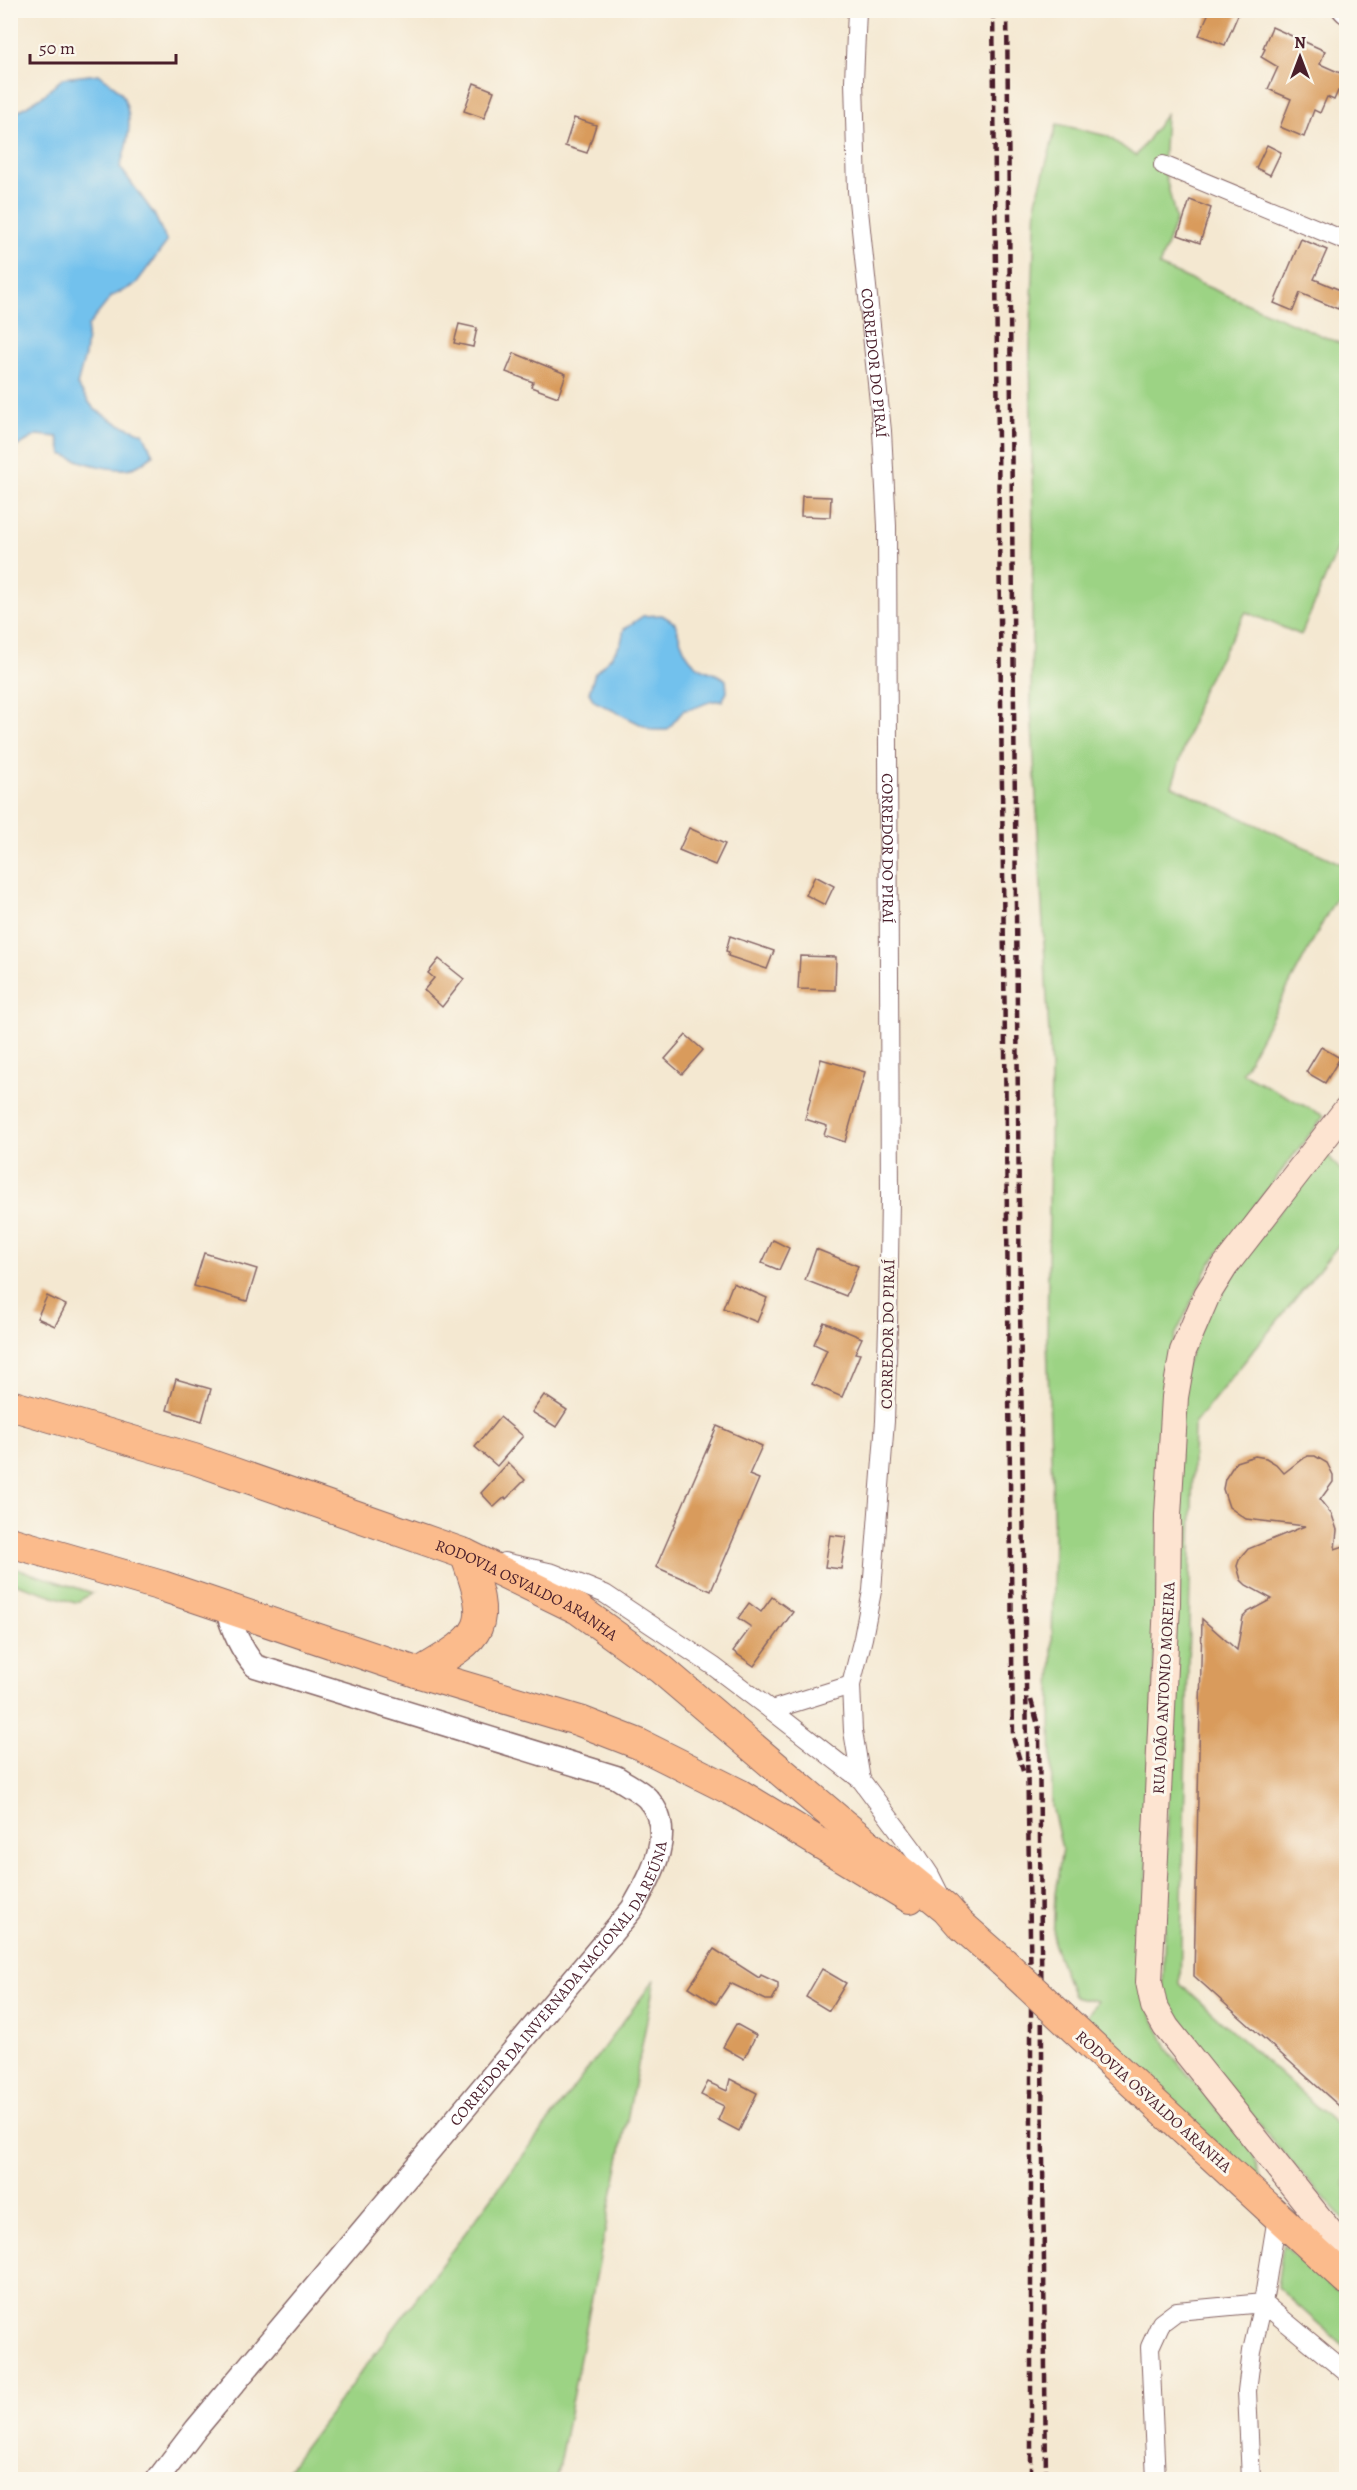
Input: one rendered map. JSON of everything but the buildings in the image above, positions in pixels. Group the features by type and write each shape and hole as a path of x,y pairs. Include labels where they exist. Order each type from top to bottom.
{"highway":[{"name":"RODOVIA OSVALDO ARANHA","path":"10,1405 194,1459 465,1554 578,1609 661,1669 953,1916 1251,2189 1277,2217 1347,2279"},
{"name":"RODOVIA OSVALDO ARANHA","path":"10,1542 226,1606 419,1673 580,1721 639,1744 739,1794 912,1899 953,1916"},
{"path":"419,1673 461,1648 479,1627 482,1606 465,1554"}],"main road":[{"name":"RUA JOÃO ANTONIO MOREIRA","path":"1347,1110 1226,1266 1207,1295 1192,1326 1178,1371 1168,1515 1167,1603 1149,1982 1154,2006 1166,2027 1347,2252"},
{"path":"1277,2217 1287,2175"}],"street":[{"name":"CORREDOR DO PIRAÍ","path":"857,10 854,81 857,191 882,431 887,526 890,1198 885,1421 872,1591 864,1638 851,1685 854,1731 861,1780"},
{"path":"1163,165 1347,241"},
{"path":"465,1554 552,1573 605,1594 713,1666 861,1780 930,1875 953,1916"},
{"name":"CORREDOR DA INVERNADA NACIONAL DA REÚNA","path":"157,2480 195,2429 632,1909 650,1878 661,1846 662,1819 647,1797 616,1777 255,1666 243,1652 232,1631 226,1606"},
{"path":"771,1710 851,1685"},
{"path":"1251,2480 1247,2391 1252,2351 1263,2303 1277,2217"},
{"path":"1156,2480 1150,2347 1161,2323 1177,2311 1263,2303 1347,2372"}],"green space":[{"path":"1166,114 1163,165 1176,220 1159,266 1346,346 1346,529 1301,635 1246,612 1202,690 1172,786 1346,866 1346,879 1242,1073 1324,1116 1210,1264 1175,1336 1165,1390 1143,1996 1171,2054 1253,2152 1262,2185 1082,2024 1097,2001 1073,1996 1053,1943 1055,1894 1062,1849 1052,1806 1054,1540 1047,1339 1051,1071 1031,705 1033,531 1030,349 1036,201 1057,124 1107,136 1136,156"},
{"path":"1326,1153 1346,1177 1346,1236 1194,1424 1180,1984 1346,2133 1346,2222 1272,2140 1172,2015 1163,1991 1180,1380 1217,1289"},
{"path":"11,1567 93,1593 75,1603 11,1582"},
{"path":"655,1979 556,2479 281,2479"},
{"path":"1283,2245 1339,2293 1346,2303 1346,2348 1277,2287"}],"water":[{"path":"99,74 121,93 128,111 128,139 120,167 154,214 167,242 135,285 112,296 88,326 85,355 77,385 94,409 119,424 143,433 153,455 137,466 120,469 89,464 62,454 58,437 37,435 11,450 11,116 44,95 63,78"},
{"path":"662,615 675,623 688,657 698,666 726,680 727,692 722,701 712,701 684,710 667,730 652,730 594,701 589,693 595,673 621,643 624,629 643,616"}],"railway":[{"path":"993,10 1013,1737 1023,1771"},
{"path":"1007,10 1020,1307 1031,1998 1031,2480"},
{"path":"1031,1700 1039,1729 1046,2480"}]}
